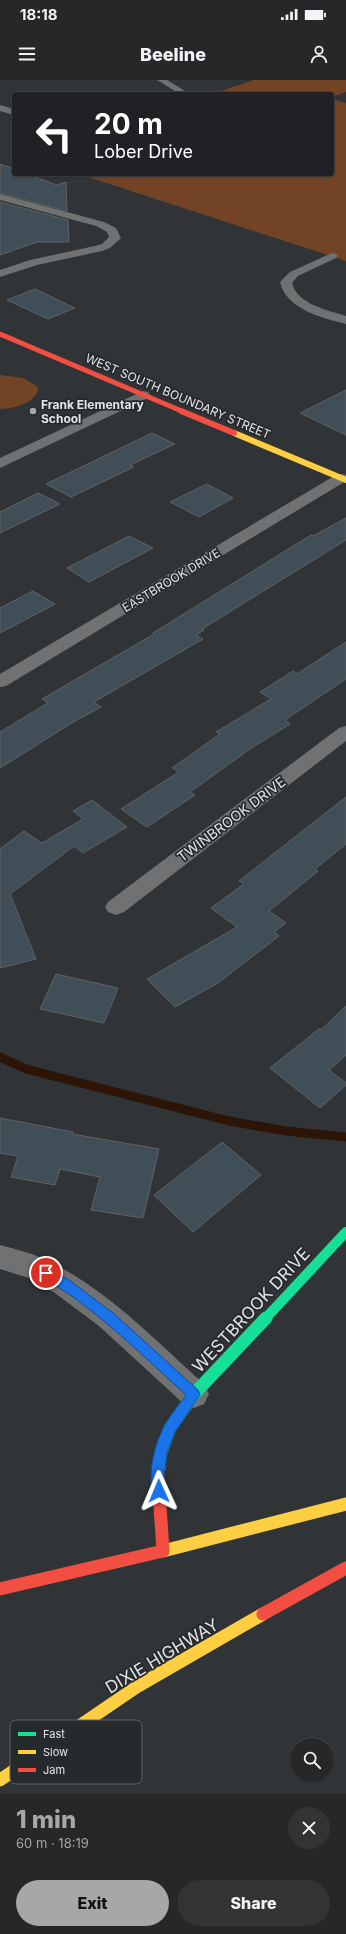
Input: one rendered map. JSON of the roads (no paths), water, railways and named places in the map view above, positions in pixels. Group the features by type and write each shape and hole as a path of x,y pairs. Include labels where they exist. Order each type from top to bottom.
{"street":[{"path":"161,80 182,92"},
{"path":"0,108 12,111"},
{"path":"0,197 100,224 112,230 114,238 106,246 98,249 34,262 0,274"},
{"path":"332,256 294,274 286,282 286,286 289,293 298,301 346,320"},
{"name":"WEST SOUTH BOUNDARY STREET","path":"0,334 344,479"},
{"path":"0,464 143,395"},
{"name":"EASTBROOK DRIVE","path":"0,682 344,479"},
{"name":"TWINBROOK DRIVE","path":"116,907 346,732"},
{"name":"WESTBROOK DRIVE","path":"163,1551 158,1476 161,1452 170,1428 194,1394 346,1232"},
{"path":"0,1257 36,1268 65,1284 109,1317 194,1394"},
{"path":"0,1590 163,1551 346,1504"},
{"name":"DIXIE HIGHWAY","path":"88,1720 138,1686 318,1582 346,1568"},
{"name":"DIXIE HIGHWAY","path":"0,1780 10,1773"}],"waterway":[{"path":"0,1057 26,1069 229,1121 286,1131 346,1137"}],"place":[{"name":"Frank Elementary School","path":"33,411"}]}
